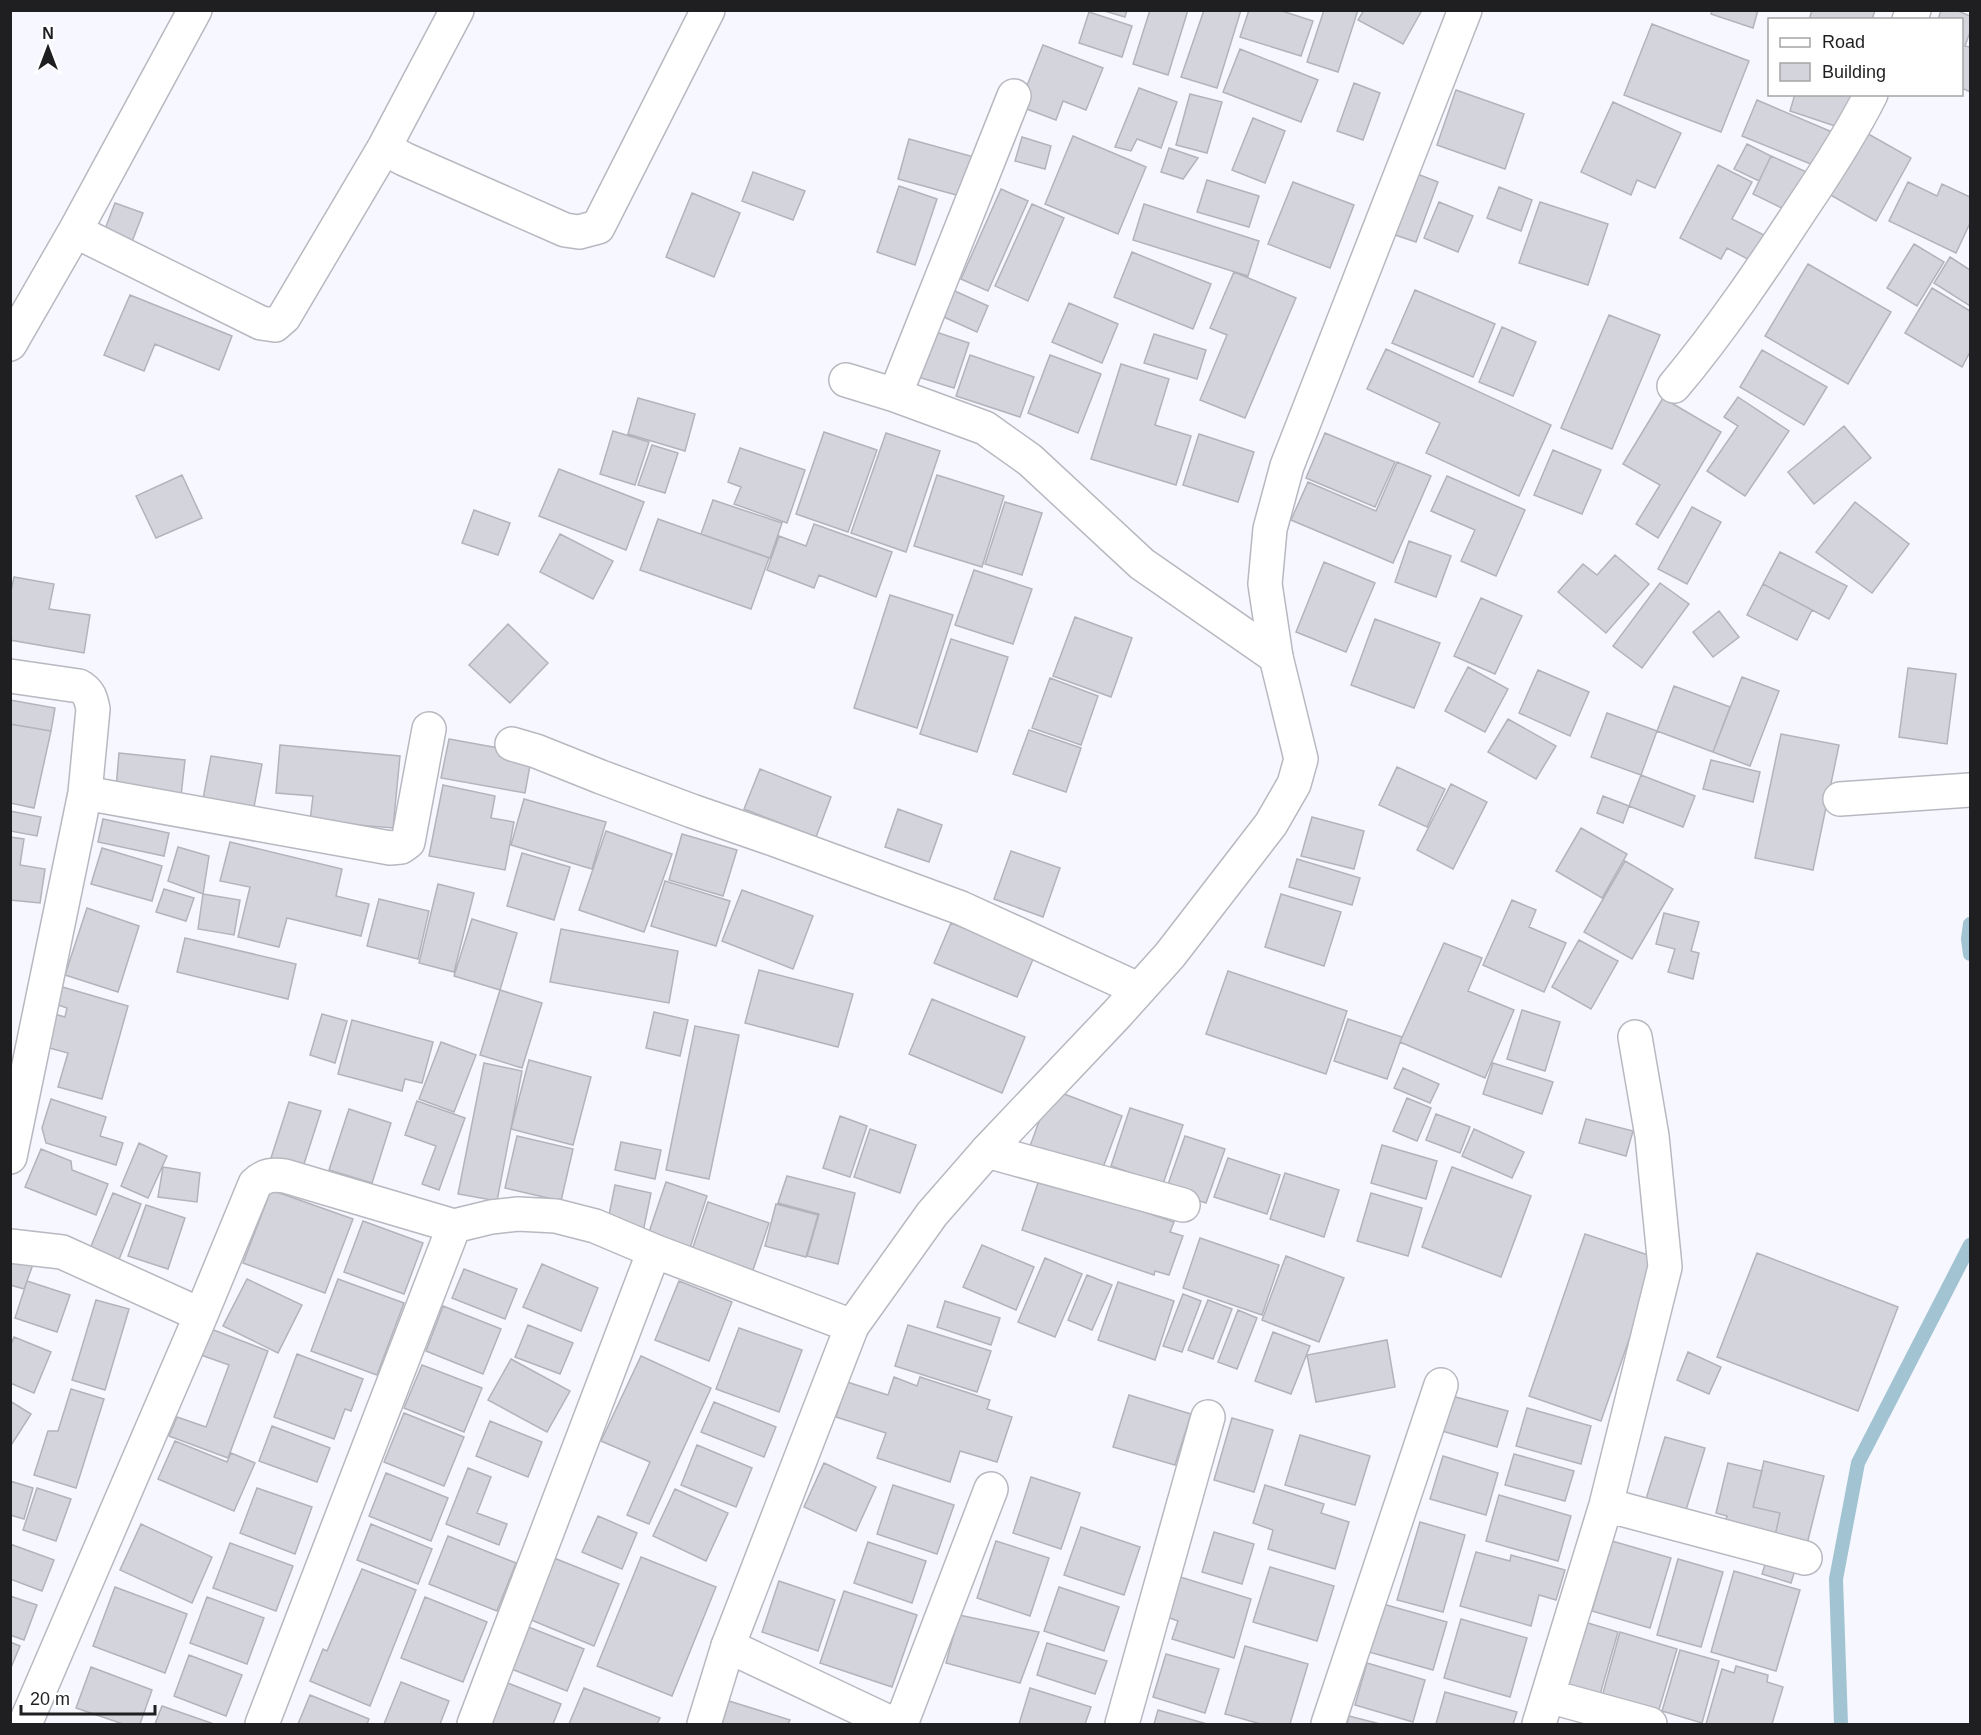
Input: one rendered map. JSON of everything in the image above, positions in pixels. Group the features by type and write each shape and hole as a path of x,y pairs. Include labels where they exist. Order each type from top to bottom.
{"street":[{"path":"10,344 75,231 195,10"},
{"path":"75,231 261,323 275,325 284,318 384,148 457,10"},
{"path":"384,148 565,230 579,232 598,227 708,10"},
{"path":"704,1725 728,1646 852,1326 927,1220 987,1151 1170,955 1271,824 1294,784 1302,759 1276,657 1265,584 1270,529 1287,466 1465,10"},
{"path":"895,395 1014,96"},
{"path":"1674,386 1765,265 1855,128 1870,96"},
{"path":"846,380 986,428 1030,460 1142,564 1276,657"},
{"path":"10,676 79,686 85,689 90,697 93,709 85,793 10,1157"},
{"path":"85,793 390,848 401,847 408,842 429,729"},
{"path":"512,744 961,908 1138,989"},
{"path":"1840,799 1971,790"},
{"path":"1635,1037 1652,1136 1665,1267 1606,1505 1544,1710 1650,1725"},
{"path":"987,1151 1183,1205"},
{"path":"25,1725 255,1184 261,1178 285,1176 454,1226 509,1215 556,1215 595,1226 654,1251 852,1326"},
{"path":"262,1725 454,1226"},
{"path":"10,1246 62,1252 201,1315"},
{"path":"474,1725 654,1251"},
{"path":"1328,1725 1441,1385"},
{"path":"1122,1725 1208,1417"},
{"path":"901,1725 991,1489"},
{"path":"1606,1505 1805,1558"},
{"path":"728,1646 893,1725"}],"building":[{"path":"1101,10 1127,10 1125,17"},
{"path":"1150,10 1188,10 1168,75 1133,64"},
{"path":"1204,10 1241,10 1217,88 1181,77"},
{"path":"1249,10 1279,10 1313,21 1301,56 1240,37"},
{"path":"1324,10 1358,10 1338,72 1307,62"},
{"path":"1364,10 1419,10 1421,12 1403,44 1358,20"},
{"path":"1712,10 1758,10 1753,28 1711,14"},
{"path":"1812,10 1875,10 1873,18 1810,18"},
{"path":"1941,10 1956,10 1970,16 1970,32 1965,46 1970,47 1970,92 1963,88 1963,18 1939,18"},
{"path":"1089,12 1132,26 1122,57 1079,43"},
{"path":"1652,24 1749,61 1721,132 1624,95"},
{"path":"1043,45 1103,68 1086,110 1063,101 1056,120 1019,106"},
{"path":"1240,49 1318,80 1301,122 1223,92"},
{"path":"1354,83 1380,93 1363,140 1337,131"},
{"path":"1139,88 1177,102 1161,148 1137,139 1131,151 1115,147"},
{"path":"1456,90 1524,114 1505,169 1437,145"},
{"path":"1190,94 1222,102 1207,153 1176,145"},
{"path":"1794,96 1851,96 1841,128 1790,111"},
{"path":"1757,100 1832,132 1818,167 1742,136"},
{"path":"1613,102 1681,133 1655,188 1637,180 1631,195 1581,172"},
{"path":"1253,118 1285,131 1265,183 1232,170"},
{"path":"1863,131 1911,158 1876,221 1827,193"},
{"path":"1073,136 1146,167 1118,234 1045,204"},
{"path":"1022,137 1051,146 1045,169 1015,161"},
{"path":"909,139 981,159 971,199 898,179"},
{"path":"1747,144 1771,156 1759,181 1734,169"},
{"path":"1169,148 1198,158 1183,179 1161,172"},
{"path":"1771,156 1811,174 1792,213 1753,194"},
{"path":"1718,165 1752,182 1732,219 1770,238 1757,264 1727,248 1721,259 1680,238"},
{"path":"753,172 805,191 793,220 742,201"},
{"path":"1412,172 1438,182 1416,242 1389,233"},
{"path":"1207,180 1259,196 1249,227 1197,212"},
{"path":"1293,182 1354,205 1330,268 1268,244"},
{"path":"1908,182 1937,196 1942,184 1970,197 1970,223 1956,253 1889,221"},
{"path":"899,186 937,199 915,265 877,252"},
{"path":"1499,187 1532,200 1521,231 1487,218"},
{"path":"1001,189 1028,201 988,291 961,279"},
{"path":"692,193 740,213 714,277 666,257"},
{"path":"1439,202 1473,216 1458,252 1424,238"},
{"path":"1540,202 1608,224 1588,285 1519,263"},
{"path":"115,203 143,213 130,247 102,237"},
{"path":"1032,204 1064,218 1028,301 995,286"},
{"path":"1144,204 1259,241 1248,276 1133,240"},
{"path":"1914,244 1944,262 1917,306 1887,288"},
{"path":"1132,252 1211,284 1193,329 1114,297"},
{"path":"1950,257 1970,270 1970,306 1934,283"},
{"path":"1808,264 1891,312 1848,384 1765,336"},
{"path":"1234,272 1296,298 1245,418 1200,400 1227,335 1210,328"},
{"path":"946,287 988,306 977,332 935,313"},
{"path":"1932,288 1970,311 1970,352 1962,367 1905,333"},
{"path":"1415,290 1495,324 1473,377 1392,343"},
{"path":"130,295 232,336 219,370 155,344 144,371 104,355"},
{"path":"1069,303 1118,324 1102,363 1052,342"},
{"path":"1609,315 1660,335 1612,449 1561,428"},
{"path":"1502,327 1536,342 1513,396 1479,382"},
{"path":"930,330 969,343 954,388 915,376"},
{"path":"1154,334 1206,350 1197,379 1144,363"},
{"path":"1386,349 1551,425 1519,496 1426,453 1440,423 1367,389"},
{"path":"1762,350 1827,387 1804,425 1740,387"},
{"path":"970,355 1034,377 1020,417 956,396"},
{"path":"1050,355 1101,374 1078,433 1028,413"},
{"path":"1121,364 1169,379 1155,425 1191,436 1176,485 1091,459"},
{"path":"1738,397 1789,431 1745,496 1707,471 1738,426 1724,417"},
{"path":"638,398 695,414 685,451 628,434"},
{"path":"1663,398 1721,432 1658,538 1636,524 1660,485 1623,464"},
{"path":"1844,426 1871,458 1814,504 1788,472"},
{"path":"613,431 649,442 635,485 600,474"},
{"path":"824,432 877,450 848,532 796,514"},
{"path":"886,433 940,451 906,552 851,533"},
{"path":"1325,433 1395,462 1375,507 1306,478"},
{"path":"1199,434 1254,452 1238,502 1183,485"},
{"path":"652,445 678,453 665,493 638,485"},
{"path":"740,448 805,470 787,523 734,504 741,487 728,482"},
{"path":"1553,450 1601,470 1582,514 1534,495"},
{"path":"1397,462 1431,476 1393,563 1291,520 1308,482 1376,511"},
{"path":"559,469 644,502 626,550 539,516"},
{"path":"182,475 202,518 156,538 136,496"},
{"path":"937,475 1004,496 982,567 914,546"},
{"path":"1447,476 1525,510 1496,576 1461,561 1475,530 1431,511"},
{"path":"713,500 782,523 770,558 701,534"},
{"path":"1005,502 1042,513 1022,575 985,564"},
{"path":"1855,502 1909,544 1872,593 1816,552"},
{"path":"1692,507 1721,522 1687,584 1658,569"},
{"path":"474,510 510,523 498,555 462,543"},
{"path":"658,519 769,558 751,609 640,570"},
{"path":"814,524 892,552 876,597 819,575 814,588 767,570 779,536 806,546"},
{"path":"560,534 613,561 593,599 540,572"},
{"path":"1409,541 1451,556 1436,597 1395,582"},
{"path":"1780,552 1847,586 1829,619 1763,584"},
{"path":"1615,555 1649,584 1606,633 1558,592 1583,564 1597,575"},
{"path":"1324,562 1375,583 1346,652 1296,632"},
{"path":"974,570 1032,589 1013,644 955,625"},
{"path":"14,577 54,584 49,609 90,615 84,653 10,640 10,596"},
{"path":"1660,583 1689,604 1642,668 1613,646"},
{"path":"1763,584 1812,610 1797,640 1747,615"},
{"path":"890,595 953,615 917,728 854,708"},
{"path":"1481,598 1522,616 1495,674 1454,656"},
{"path":"1719,611 1739,637 1713,657 1693,632"},
{"path":"1075,617 1132,638 1111,697 1053,676"},
{"path":"1375,619 1440,643 1414,708 1351,685"},
{"path":"508,624 548,663 510,703 469,665"},
{"path":"951,639 1008,657 977,752 920,734"},
{"path":"1468,667 1508,689 1485,732 1445,711"},
{"path":"1908,668 1956,674 1947,744 1899,737"},
{"path":"1538,670 1589,692 1570,736 1519,713"},
{"path":"1742,677 1779,691 1750,766 1713,752"},
{"path":"1050,678 1098,696 1081,745 1032,728"},
{"path":"1674,686 1730,707 1713,752 1657,731"},
{"path":"10,700 55,708 51,731 10,724"},
{"path":"1607,713 1657,731 1641,775 1591,757"},
{"path":"1508,719 1556,746 1536,779 1488,752"},
{"path":"10,724 51,731 34,808 10,803"},
{"path":"1029,730 1081,748 1066,792 1013,774"},
{"path":"1781,734 1839,745 1813,870 1755,858"},
{"path":"449,739 532,754 525,793 441,778"},
{"path":"280,745 400,756 393,828 310,821 313,796 276,793"},
{"path":"119,753 185,760 181,796 116,788"},
{"path":"211,756 262,764 254,807 203,799"},
{"path":"1711,760 1760,772 1753,802 1703,789"},
{"path":"1397,767 1445,789 1427,827 1379,805"},
{"path":"760,769 831,797 816,837 744,809"},
{"path":"1641,775 1695,796 1683,827 1629,806"},
{"path":"1451,784 1487,802 1453,869 1417,850"},
{"path":"443,785 495,796 491,818 514,822 505,870 429,856"},
{"path":"1603,796 1629,806 1623,823 1597,813"},
{"path":"524,799 606,822 592,869 511,845"},
{"path":"898,809 942,825 929,862 885,847"},
{"path":"10,811 41,817 37,836 10,831"},
{"path":"1312,817 1364,831 1354,869 1301,856"},
{"path":"103,819 169,833 164,856 98,842"},
{"path":"1581,828 1627,854 1602,898 1556,871"},
{"path":"606,831 672,854 644,932 579,910"},
{"path":"682,834 737,850 723,896 669,880"},
{"path":"10,837 24,839 20,865 45,869 40,903 10,900"},
{"path":"230,842 342,869 336,896 369,904 361,936 287,918 279,947 238,937 250,887 220,881"},
{"path":"178,847 209,856 203,894 168,881"},
{"path":"102,848 162,866 152,901 91,884"},
{"path":"1011,851 1060,868 1043,917 994,899"},
{"path":"522,853 570,867 554,920 507,906"},
{"path":"1297,859 1360,878 1352,905 1289,887"},
{"path":"1625,861 1673,889 1632,959 1584,932"},
{"path":"665,881 730,901 716,946 651,926"},
{"path":"438,884 474,893 454,972 419,963"},
{"path":"164,889 194,898 186,921 156,912"},
{"path":"742,890 813,916 793,969 722,941"},
{"path":"203,894 240,900 234,935 198,929"},
{"path":"1281,894 1341,912 1324,966 1265,947"},
{"path":"379,899 429,911 418,959 367,946"},
{"path":"1512,900 1536,910 1529,927 1566,943 1544,992 1483,965"},
{"path":"87,908 139,926 118,992 65,975"},
{"path":"1664,913 1699,922 1691,951 1699,953 1693,979 1668,972 1675,949 1656,944"},
{"path":"472,919 517,933 500,990 454,976"},
{"path":"951,923 1034,957 1017,997 934,963"},
{"path":"561,929 678,951 669,1003 550,982"},
{"path":"185,938 296,964 288,999 177,972"},
{"path":"1579,940 1618,961 1591,1009 1552,987"},
{"path":"1444,943 1482,958 1468,991 1514,1010 1485,1078 1400,1042"},
{"path":"759,970 853,994 838,1047 745,1023"},
{"path":"1228,971 1347,1011 1326,1074 1206,1034"},
{"path":"59,986 128,1006 102,1099 58,1087 68,1053 42,1046 51,1013 65,1017 67,1008 55,1004"},
{"path":"500,990 542,1003 522,1068 480,1055"},
{"path":"932,999 1025,1037 1002,1093 909,1054"},
{"path":"1522,1010 1560,1022 1545,1071 1507,1059"},
{"path":"654,1012 688,1020 680,1056 646,1048"},
{"path":"322,1014 347,1021 335,1063 310,1055"},
{"path":"1348,1019 1402,1037 1387,1079 1334,1061"},
{"path":"352,1020 433,1042 422,1083 405,1079 402,1091 338,1074"},
{"path":"695,1026 739,1035 709,1179 666,1170"},
{"path":"441,1042 476,1055 454,1112 419,1099"},
{"path":"529,1060 591,1077 573,1145 511,1129"},
{"path":"484,1063 522,1071 497,1201 458,1194"},
{"path":"1493,1063 1553,1082 1542,1114 1483,1094"},
{"path":"1403,1068 1439,1084 1430,1103 1394,1088"},
{"path":"1051,1089 1122,1116 1101,1173 1030,1146"},
{"path":"1407,1098 1431,1108 1417,1141 1393,1131"},
{"path":"51,1099 106,1117 100,1136 123,1143 116,1165 46,1143 42,1128"},
{"path":"417,1101 465,1118 439,1190 422,1184 436,1146 405,1135"},
{"path":"289,1102 321,1111 303,1167 271,1158"},
{"path":"1130,1108 1183,1125 1163,1184 1111,1166"},
{"path":"349,1109 391,1123 372,1183 329,1170"},
{"path":"1436,1114 1470,1127 1460,1153 1426,1140"},
{"path":"840,1116 867,1126 850,1177 823,1168"},
{"path":"1586,1119 1633,1131 1626,1156 1579,1143"},
{"path":"870,1129 916,1145 900,1193 854,1177"},
{"path":"1474,1129 1524,1152 1512,1178 1462,1156"},
{"path":"517,1136 573,1149 561,1201 505,1188"},
{"path":"1185,1136 1225,1149 1206,1203 1166,1190"},
{"path":"621,1142 661,1150 655,1179 615,1170"},
{"path":"139,1143 167,1156 148,1198 121,1186"},
{"path":"1382,1145 1437,1161 1426,1199 1371,1183"},
{"path":"41,1149 71,1161 72,1170 108,1184 96,1215 25,1187"},
{"path":"1228,1158 1280,1175 1267,1214 1214,1197"},
{"path":"163,1167 200,1173 197,1202 158,1197"},
{"path":"1452,1167 1531,1196 1501,1277 1422,1247"},
{"path":"1285,1173 1339,1190 1324,1237 1270,1219"},
{"path":"787,1176 855,1193 838,1264 807,1256 819,1214 778,1203"},
{"path":"1040,1177 1174,1222 1170,1232 1183,1236 1169,1275 1155,1271 1154,1275 1022,1230"},
{"path":"666,1182 707,1196 688,1254 646,1241"},
{"path":"615,1185 651,1193 643,1232 607,1225"},
{"path":"271,1190 353,1219 325,1293 243,1263"},
{"path":"113,1193 141,1204 118,1262 89,1251"},
{"path":"1371,1193 1422,1208 1408,1256 1357,1241"},
{"path":"708,1202 769,1223 752,1273 691,1253"},
{"path":"776,1204 818,1215 806,1257 765,1246"},
{"path":"146,1205 185,1218 168,1269 128,1256"},
{"path":"363,1221 423,1243 404,1294 344,1272"},
{"path":"1585,1234 1657,1258 1601,1421 1529,1396"},
{"path":"1200,1238 1279,1265 1262,1315 1183,1288"},
{"path":"982,1245 1034,1267 1016,1310 963,1287"},
{"path":"10,1250 35,1259 24,1289 10,1285"},
{"path":"1757,1253 1898,1307 1858,1411 1717,1357"},
{"path":"1286,1256 1344,1278 1319,1342 1262,1320"},
{"path":"1045,1258 1082,1274 1055,1337 1018,1322"},
{"path":"542,1264 598,1288 581,1331 523,1307"},
{"path":"464,1269 517,1289 505,1319 452,1298"},
{"path":"1087,1275 1112,1285 1092,1330 1068,1320"},
{"path":"247,1279 302,1305 278,1353 223,1326"},
{"path":"338,1279 404,1303 377,1375 311,1351"},
{"path":"27,1281 70,1295 57,1332 15,1318"},
{"path":"679,1281 732,1302 709,1361 655,1340"},
{"path":"1118,1282 1174,1301 1155,1360 1098,1340"},
{"path":"1183,1294 1201,1301 1182,1352 1163,1346"},
{"path":"96,1300 129,1309 105,1390 72,1380"},
{"path":"1208,1300 1232,1309 1213,1359 1188,1350"},
{"path":"945,1301 1000,1318 991,1345 937,1327"},
{"path":"443,1306 501,1329 483,1374 426,1351"},
{"path":"1238,1310 1257,1318 1237,1369 1218,1362"},
{"path":"528,1325 573,1343 560,1374 515,1357"},
{"path":"908,1325 991,1351 977,1392 895,1366"},
{"path":"739,1328 802,1350 779,1412 716,1389"},
{"path":"211,1329 268,1351 228,1458 169,1436 177,1417 206,1427 229,1365 201,1355"},
{"path":"1273,1332 1310,1346 1291,1394 1255,1381"},
{"path":"14,1337 51,1352 34,1393 10,1383 10,1347"},
{"path":"1387,1340 1395,1387 1316,1402 1307,1355"},
{"path":"1688,1352 1721,1367 1709,1394 1677,1380"},
{"path":"297,1354 363,1379 351,1411 345,1409 334,1439 274,1417"},
{"path":"641,1356 711,1388 649,1524 627,1515 650,1462 601,1441"},
{"path":"511,1359 570,1391 547,1432 488,1400"},
{"path":"422,1365 482,1388 464,1432 404,1408"},
{"path":"894,1377 917,1386 920,1377 990,1400 987,1409 1012,1417 997,1462 960,1451 950,1482 877,1458 886,1433 836,1417 847,1382 888,1395"},
{"path":"71,1389 104,1399 76,1488 34,1475 48,1431 58,1431"},
{"path":"1129,1395 1191,1414 1175,1465 1113,1447"},
{"path":"1452,1396 1508,1411 1497,1447 1442,1431"},
{"path":"10,1401 31,1414 10,1447"},
{"path":"714,1402 776,1427 764,1457 701,1432"},
{"path":"1527,1408 1591,1426 1581,1464 1516,1446"},
{"path":"404,1413 464,1437 444,1486 384,1462"},
{"path":"1232,1418 1273,1430 1254,1492 1214,1480"},
{"path":"490,1421 542,1442 528,1477 476,1456"},
{"path":"272,1426 330,1448 317,1482 259,1461"},
{"path":"1300,1435 1370,1456 1355,1505 1285,1485"},
{"path":"1665,1437 1705,1448 1686,1510 1646,1499"},
{"path":"175,1441 227,1462 231,1453 255,1463 234,1511 158,1479"},
{"path":"697,1445 752,1468 736,1507 681,1485"},
{"path":"1514,1454 1574,1471 1565,1501 1505,1485"},
{"path":"1443,1456 1498,1473 1486,1515 1430,1499"},
{"path":"1764,1461 1824,1476 1807,1544 1775,1536 1780,1513 1753,1507"},
{"path":"824,1463 876,1487 856,1531 804,1507"},
{"path":"1728,1463 1762,1471 1753,1507 1780,1513 1775,1536 1725,1524 1727,1516 1716,1513"},
{"path":"468,1468 491,1477 477,1513 507,1524 499,1545 446,1524"},
{"path":"386,1473 448,1498 431,1541 369,1516"},
{"path":"1031,1477 1080,1493 1061,1549 1013,1533"},
{"path":"10,1481 33,1488 24,1519 10,1515"},
{"path":"893,1485 954,1505 937,1554 877,1534"},
{"path":"1265,1485 1324,1504 1321,1513 1349,1522 1335,1569 1268,1549 1273,1530 1253,1523"},
{"path":"37,1488 71,1499 56,1541 23,1530"},
{"path":"257,1488 312,1507 295,1554 240,1533"},
{"path":"675,1489 728,1513 706,1561 653,1536"},
{"path":"1499,1495 1571,1516 1558,1561 1486,1541"},
{"path":"598,1516 637,1533 622,1569 582,1552"},
{"path":"1420,1522 1465,1535 1443,1612 1397,1600"},
{"path":"141,1524 212,1557 192,1603 120,1570"},
{"path":"371,1524 432,1549 418,1584 357,1560"},
{"path":"1081,1527 1140,1547 1124,1595 1064,1575"},
{"path":"1214,1532 1254,1544 1242,1584 1202,1572"},
{"path":"448,1536 516,1563 497,1611 429,1584"},
{"path":"996,1541 1049,1558 1030,1616 977,1598"},
{"path":"1612,1541 1671,1558 1650,1628 1592,1611"},
{"path":"868,1542 926,1561 912,1603 854,1583"},
{"path":"230,1543 293,1566 276,1611 213,1588"},
{"path":"10,1544 54,1560 42,1591 10,1579"},
{"path":"1476,1552 1510,1561 1511,1555 1565,1570 1556,1600 1539,1595 1531,1626 1460,1606"},
{"path":"1768,1556 1797,1564 1791,1583 1762,1574"},
{"path":"641,1557 716,1587 672,1696 597,1666"},
{"path":"554,1558 619,1584 594,1646 529,1619"},
{"path":"1678,1559 1723,1572 1701,1647 1657,1635"},
{"path":"1270,1567 1334,1586 1317,1641 1253,1622"},
{"path":"362,1569 416,1590 370,1706 310,1681 323,1649 327,1651"},
{"path":"1734,1571 1800,1590 1776,1671 1711,1652"},
{"path":"1177,1576 1251,1599 1234,1658 1172,1639 1178,1621 1164,1616"},
{"path":"779,1581 835,1600 818,1651 762,1632"},
{"path":"115,1587 187,1614 165,1673 93,1646"},
{"path":"1059,1587 1119,1607 1104,1651 1044,1631"},
{"path":"844,1591 917,1615 892,1687 820,1663"},
{"path":"10,1596 37,1605 24,1640 10,1635"},
{"path":"207,1597 264,1618 247,1664 190,1643"},
{"path":"425,1597 487,1622 463,1682 401,1658"},
{"path":"1383,1604 1447,1622 1433,1670 1369,1652"},
{"path":"959,1615 1039,1632 1020,1683 946,1663"},
{"path":"1461,1619 1527,1638 1510,1697 1444,1678"},
{"path":"1578,1620 1618,1632 1599,1698 1558,1687"},
{"path":"526,1626 584,1649 567,1691 509,1668"},
{"path":"1620,1632 1677,1649 1657,1716 1601,1700"},
{"path":"10,1642 20,1646 10,1670"},
{"path":"1047,1643 1107,1661 1095,1694 1037,1675"},
{"path":"1245,1646 1308,1664 1290,1724 1261,1724 1225,1714"},
{"path":"1680,1650 1719,1661 1702,1723 1662,1711"},
{"path":"1166,1654 1219,1669 1205,1713 1153,1697"},
{"path":"189,1655 242,1675 226,1716 174,1696"},
{"path":"1367,1663 1425,1680 1413,1722 1355,1705"},
{"path":"1736,1666 1768,1675 1767,1682 1783,1687 1772,1724 1706,1724 1722,1669 1734,1673"},
{"path":"91,1667 152,1690 140,1724 123,1724 76,1708"},
{"path":"500,1680 561,1704 553,1724 486,1724"},
{"path":"401,1682 449,1701 440,1724 384,1724"},
{"path":"584,1688 660,1718 657,1724 569,1724"},
{"path":"1030,1688 1091,1707 1085,1724 1019,1724"},
{"path":"1445,1692 1517,1712 1513,1724 1436,1724"},
{"path":"310,1695 369,1719 367,1724 298,1724"},
{"path":"729,1701 790,1720 788,1724 722,1724"},
{"path":"162,1706 214,1724 155,1724"},
{"path":"1158,1710 1207,1724 1154,1724"},
{"path":"1349,1716 1380,1724 1347,1724"}],"waterway":[{"path":"1970,924 1968,939 1970,954"},
{"path":"1841,1724 1836,1579 1858,1463 1970,1245"}]}
